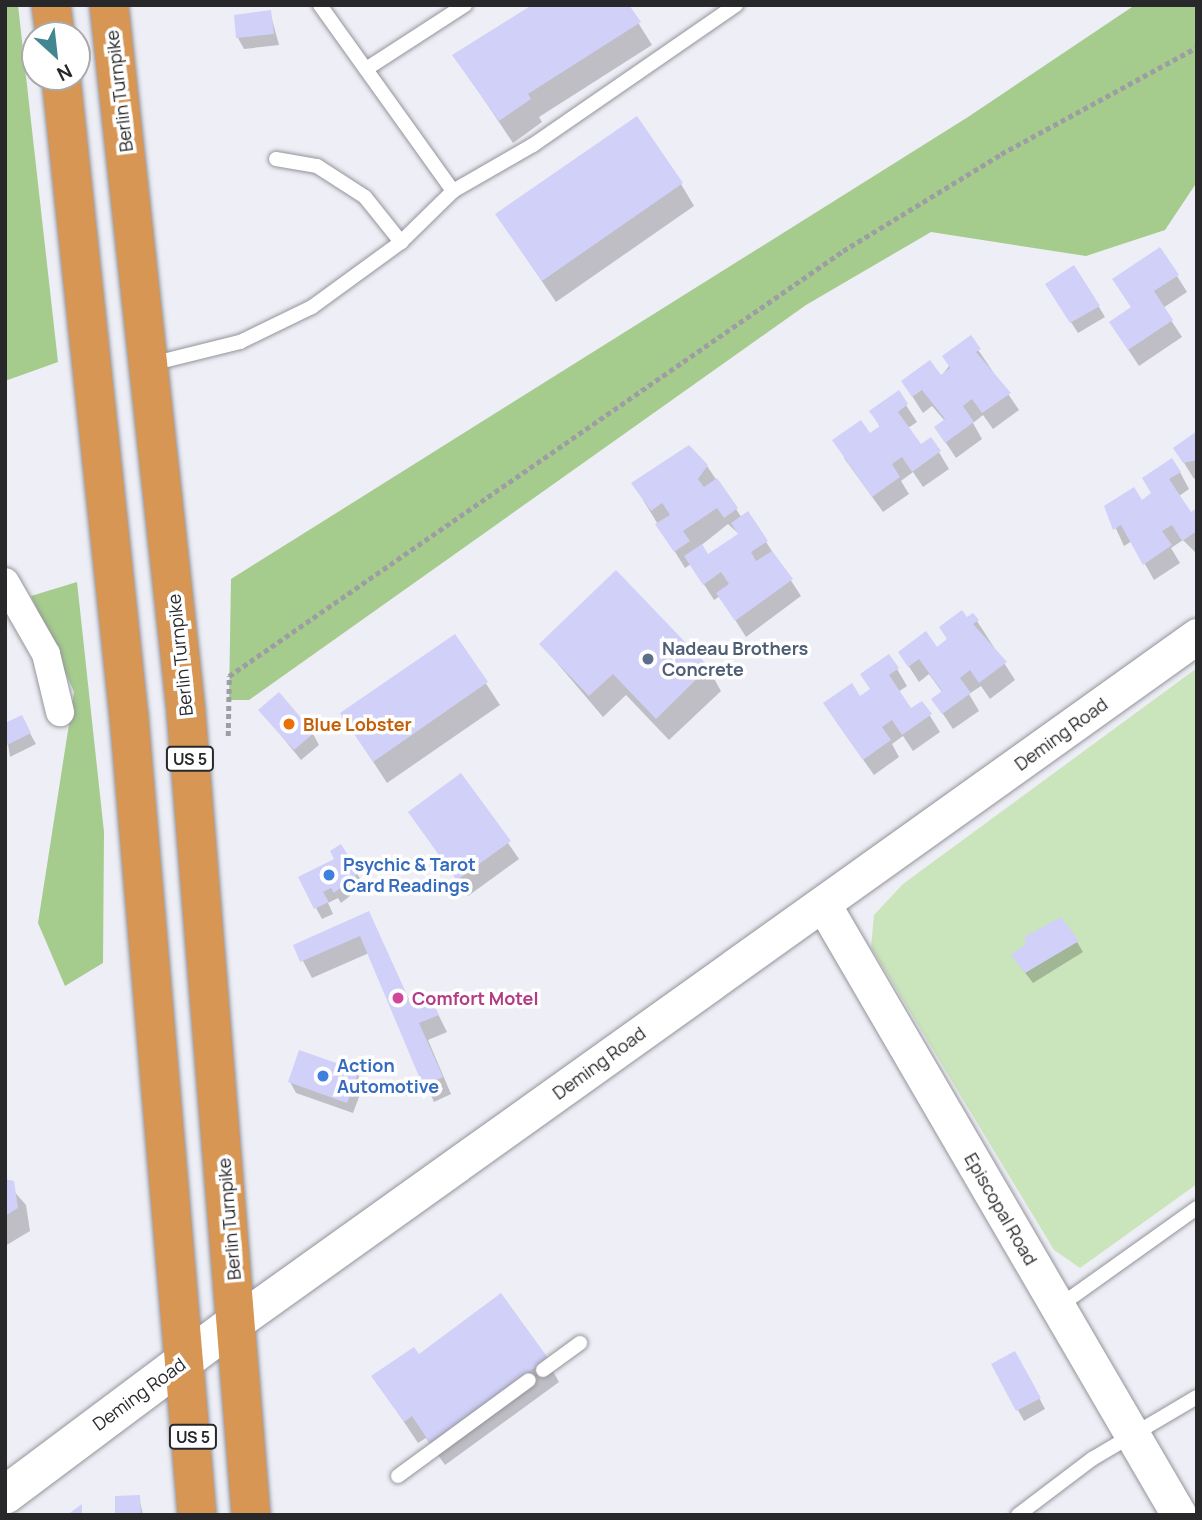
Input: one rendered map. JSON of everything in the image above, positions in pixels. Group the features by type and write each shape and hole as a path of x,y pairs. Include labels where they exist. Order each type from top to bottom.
{"highway":[{"name":"Berlin Turnpike","path":"109,5 150,364 238,1321 251,1515"},
{"name":"US 5","path":"63,91 120,622 198,1515"}],"main road":[{"name":"Deming Road","path":"5,1495 238,1321"}],"street":[{"path":"5,582 46,654 60,712"},
{"name":"Deming Road","path":"238,1321 1197,636"},
{"name":"Episcopal Road","path":"823,904 1179,1515"}],"lane":[{"path":"320,5 453,191"},
{"path":"366,69 465,5"},
{"path":"150,364 240,342 312,307 401,243 453,191 533,145 736,5"},
{"path":"276,159 317,166 365,197 401,243"},
{"path":"1058,1307 1197,1208"},
{"path":"542,1370 580,1343"},
{"path":"398,1476 529,1380"},
{"path":"1018,1515 1133,1435 1197,1397"}],"path":[{"path":"228,736 229,676 843,251 1021,142 1197,47"}],"green space":[{"path":"5,5 18,5 21,91 28,91 58,362 5,381"},
{"path":"1135,5 1197,5 1197,182 1165,230 1086,256 931,232 806,305 249,700 229,700 231,579 968,117"},
{"path":"77,582 104,832 103,963 65,986 38,923 74,692 31,596"},
{"path":"1197,668 1197,1184 1080,1268 1054,1250 871,947 874,915 903,884"}],"building":[{"path":"532,5 629,5 641,22 528,94 531,99 499,121 452,55"},
{"path":"271,10 274,34 236,38 234,15"},
{"path":"637,116 683,183 542,281 495,214"},
{"path":"1160,247 1179,275 1154,291 1173,320 1128,350 1109,322 1131,307 1112,279"},
{"path":"1074,265 1100,306 1070,323 1045,284"},
{"path":"971,335 981,349 976,352 1011,393 982,413 972,399 963,406 974,422 945,443 934,427 945,419 922,390 912,397 901,381 930,360 941,375 950,368 942,356"},
{"path":"899,390 908,404 898,412 921,444 931,437 941,451 912,472 902,457 892,464 900,477 872,497 832,440 861,420 870,433 880,426 869,411"},
{"path":"1197,431 1197,460 1183,463 1173,448"},
{"path":"689,445 708,465 698,479 704,487 717,478 738,508 724,518 717,508 683,531 690,541 674,552 655,524 670,515 662,503 651,511 631,483"},
{"path":"1172,458 1181,472 1169,479 1191,512 1197,508 1197,531 1182,541 1172,525 1162,531 1172,545 1143,565 1121,525 1113,530 1104,506 1134,487 1142,500 1151,493 1142,478"},
{"path":"748,511 768,541 751,552 756,561 772,551 793,579 735,621 716,593 729,584 721,572 703,585 684,556 702,544 708,554 738,534 731,523"},
{"path":"616,570 709,667 656,719 613,674 589,696 539,644"},
{"path":"962,610 967,617 973,613 979,620 973,624 1007,662 979,683 970,670 960,678 971,693 942,714 931,699 942,691 919,659 908,667 898,652 926,631 937,647 947,639 939,627"},
{"path":"455,634 488,682 373,762 340,713"},
{"path":"889,654 899,668 889,675 911,708 922,701 932,714 902,735 892,720 882,727 891,740 863,760 823,703 852,683 860,696 870,689 860,674"},
{"name":"Blue Lobster","path":"279,692 314,733 294,750 258,710"},
{"path":"22,715 31,733 5,746 5,723"},
{"path":"461,773 511,841 457,880 408,812"},
{"name":"Psychic & Tarot Card Readings","path":"341,844 359,873 334,893 331,888 323,892 329,902 314,909 298,877 334,859 330,851"},
{"name":"Comfort Motel","path":"369,911 410,1002 429,993 439,1015 419,1023 443,1077 423,1086 360,936 300,962 293,945"},
{"path":"1061,917 1079,941 1025,973 1011,955 1027,943 1023,938"},
{"name":"Action Automotive","path":"299,1050 359,1071 347,1103 288,1082"},
{"path":"5,1179 14,1181 18,1208 5,1216"},
{"path":"501,1293 548,1358 430,1443 412,1416 404,1422 371,1376 414,1347 419,1354"},
{"path":"1015,1351 1041,1398 1016,1411 991,1364"},
{"path":"140,1495 141,1515 115,1515 115,1496"},
{"path":"82,1504 82,1515 67,1515"}],"place":[{"name":"Nadeau Brothers Concrete","path":"648,659"},
{"name":"Blue Lobster","path":"289,724"},
{"name":"Psychic & Tarot Card Readings","path":"329,875"},
{"name":"Comfort Motel","path":"398,998"},
{"name":"Action Automotive","path":"323,1076"}]}
